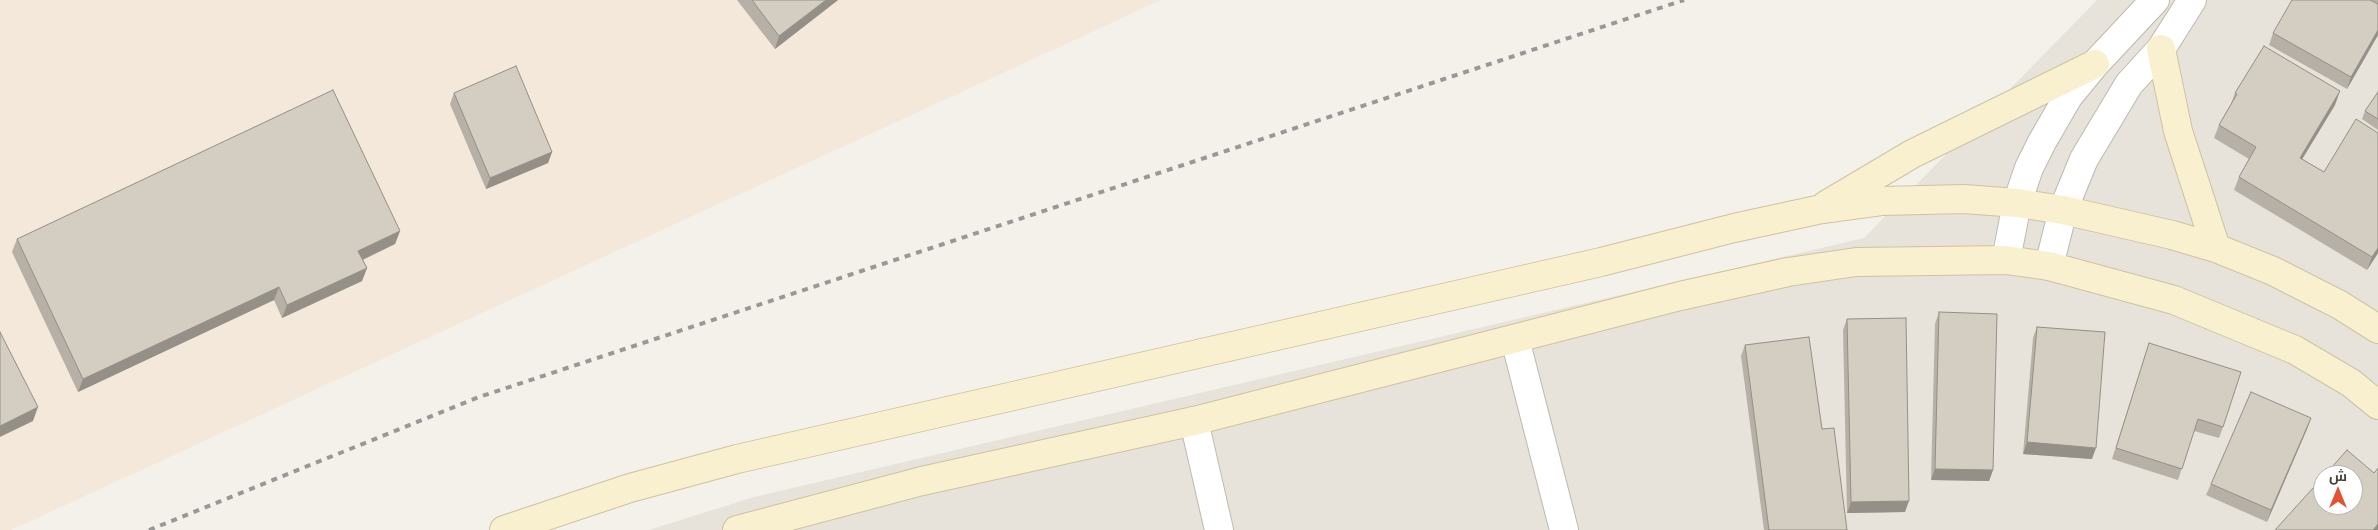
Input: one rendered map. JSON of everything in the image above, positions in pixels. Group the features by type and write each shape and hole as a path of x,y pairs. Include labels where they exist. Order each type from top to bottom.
{"street":[{"path":"2006,260 2017,203 2029,168 2042,142 2068,98 2095,64 2154,0"},
{"path":"2049,266 2063,210 2084,159 2105,121 2129,84 2161,49 2192,0"},
{"path":"2161,49 2178,131 2216,248"},
{"path":"1817,210 1912,154 2095,64"},
{"path":"504,530 630,488 737,459 1210,352 1817,210 1883,201 1964,199 2017,203 2063,210 2138,226 2216,248 2312,290 2378,329"},
{"path":"736,530 922,481 1194,421 1680,296 1788,272 1856,262 2006,260 2049,266 2174,300 2295,350 2351,383 2378,405"},
{"path":"1515,339 1564,530"},
{"path":"1194,421 1219,530"}],"shaded area":[{"path":"0,0 1161,0 11,530 0,530"},
{"path":"2097,0 2378,0 2378,530 649,530 754,497 1864,238"}],"building":[{"path":"752,0 826,0 779,36"},
{"path":"2292,0 2370,0 2378,4 2378,30 2351,77 2273,33"},
{"path":"2264,46 2340,91 2300,158 2324,172 2356,119 2378,133 2378,248 2372,257 2239,177 2256,147 2219,125 2237,94 2235,93"},
{"path":"516,66 552,152 490,178 454,93"},
{"path":"333,90 400,231 358,251 367,268 287,305 279,287 83,379 17,239"},
{"path":"2378,92 2378,119 2365,111"},
{"path":"1939,312 1997,314 1993,470 1935,469"},
{"path":"1906,318 1909,501 1851,502 1847,319"},
{"path":"2037,327 2105,332 2096,448 2027,442"},
{"path":"0,332 38,407 0,426"},
{"path":"1809,337 1822,429 1834,428 1847,530 1769,530 1745,345"},
{"path":"2149,343 2241,372 2223,427 2198,419 2182,469 2116,448"},
{"path":"2251,392 2311,418 2271,510 2211,484"},
{"path":"2347,450 2374,473 2378,468 2378,524 2373,530 2275,530 2313,488 2313,515 2363,515 2363,465 2334,465"}],"railway":[{"path":"149,530 479,397 1684,0"}]}
